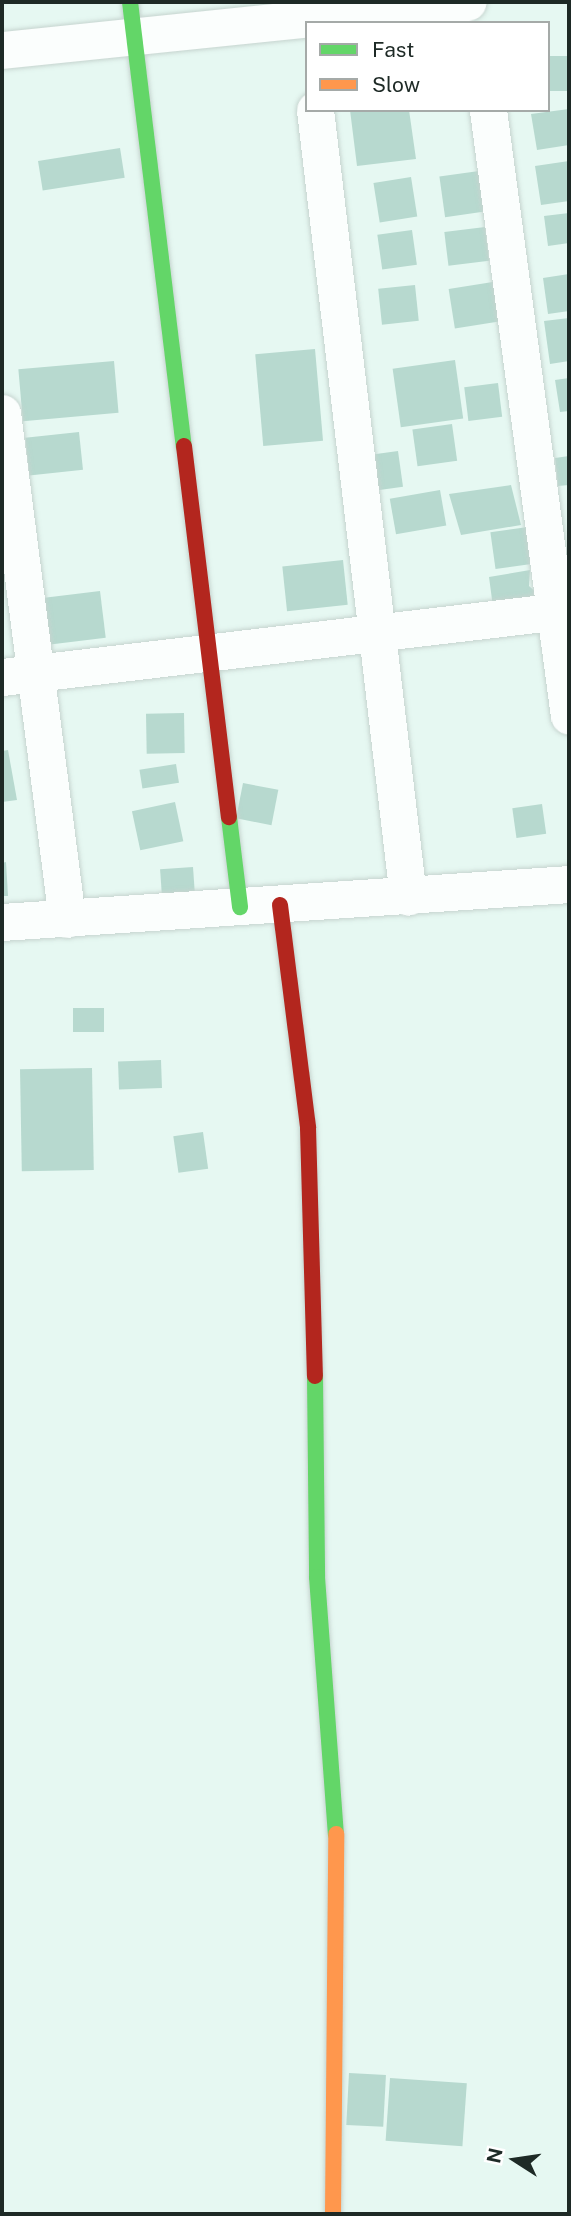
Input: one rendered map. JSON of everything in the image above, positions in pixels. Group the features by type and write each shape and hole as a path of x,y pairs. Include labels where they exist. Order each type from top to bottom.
{"street":[{"path":"2,50 132,19 304,21 471,2 476,21"},
{"path":"132,19 240,907"},
{"path":"315,112 408,897"},
{"path":"488,112 563,610 569,716"},
{"path":"2,414 18,675 67,919"},
{"path":"18,675 563,610"},
{"path":"2,922 408,897 569,884"},
{"path":"280,905 308,1128 313,1219 317,1577 336,1824 333,2214"}],"building":[{"path":"550,56 569,56 569,91 550,91"},
{"path":"569,109 569,145 537,150 531,114"},
{"path":"350,112 409,112 416,159 357,166"},
{"path":"120,148 125,178 43,191 38,161"},
{"path":"569,161 569,201 541,205 535,166"},
{"path":"479,171 485,212 445,217 439,177"},
{"path":"411,177 417,217 380,222 373,183"},
{"path":"569,213 569,243 548,246 544,216"},
{"path":"485,227 489,261 448,266 444,232"},
{"path":"412,230 417,265 382,270 377,235"},
{"path":"569,274 569,311 548,314 543,278"},
{"path":"499,281 505,321 455,328 449,289"},
{"path":"415,285 419,321 382,325 378,289"},
{"path":"569,318 569,361 550,364 544,321"},
{"path":"315,349 323,441 263,446 255,354"},
{"path":"455,360 463,418 401,427 393,369"},
{"path":"114,361 119,413 23,421 18,369"},
{"path":"569,378 569,411 560,412 555,380"},
{"path":"498,383 502,417 468,421 464,387"},
{"path":"452,424 457,461 418,466 412,430"},
{"path":"79,432 83,470 29,475 25,438"},
{"path":"398,451 403,487 372,491 367,455"},
{"path":"569,456 569,485 558,486 555,458"},
{"path":"511,485 521,525 461,535 449,494"},
{"path":"440,490 446,525 396,534 390,499"},
{"path":"528,527 533,564 496,569 490,532"},
{"path":"343,560 348,605 287,611 282,566"},
{"path":"530,570 529,586 539,595 493,607 489,577"},
{"path":"100,591 106,638 46,645 40,598"},
{"path":"184,713 185,753 147,754 146,714"},
{"path":"8,750 17,800 2,802 2,751"},
{"path":"176,764 179,783 142,789 139,770"},
{"path":"243,783 278,790 271,825 236,818"},
{"path":"175,802 183,841 140,850 132,811"},
{"path":"542,804 546,834 516,838 512,808"},
{"path":"6,862 8,896 2,896 2,863"},
{"path":"193,867 195,896 162,898 160,869"},
{"path":"73,1008 104,1008 104,1032 73,1032"},
{"path":"161,1060 162,1088 119,1089 118,1062"},
{"path":"92,1068 94,1170 22,1171 20,1069"},
{"path":"203,1132 208,1169 178,1173 173,1136"},
{"path":"349,2073 386,2075 383,2127 346,2125"},
{"path":"390,2078 467,2083 462,2146 386,2141"}],"traffic: fast":[{"path":"130,2 184,446"},
{"path":"229,817 240,907"},
{"path":"315,1376 317,1577 336,1834"}],"traffic: slow":[{"path":"333,2214 336,1834"}],"traffic: jam":[{"path":"184,446 229,817"},
{"path":"280,905 308,1128 315,1376"}]}
